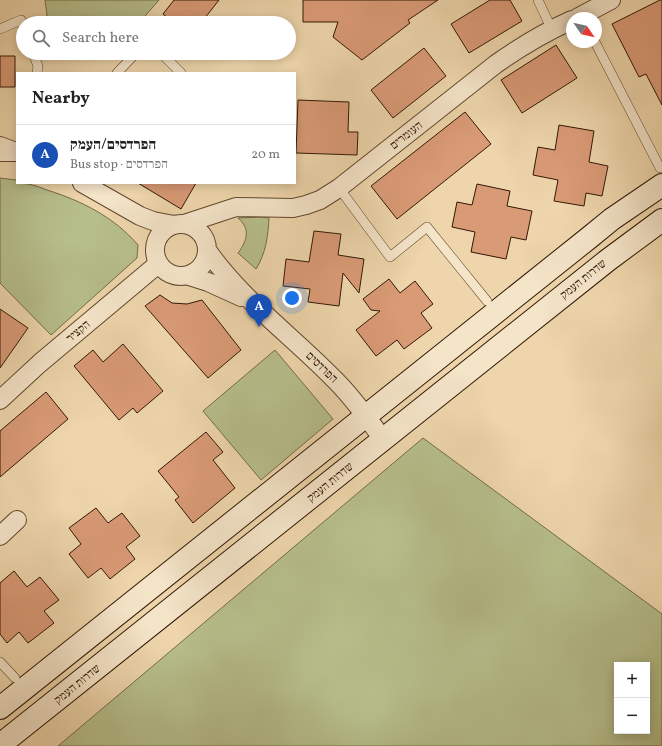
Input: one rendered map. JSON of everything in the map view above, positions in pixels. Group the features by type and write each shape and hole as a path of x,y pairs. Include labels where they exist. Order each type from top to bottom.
{"street":[{"name":"העומרים","path":"589,12 611,0"},
{"name":"העומרים","path":"179,224 236,207 293,208 320,200 339,188 496,64 552,30 566,24"},
{"path":"0,708 590,237 661,177"},
{"path":"86,184 102,188 140,225 148,236 156,257 164,271 172,276 189,276 202,266 206,258 206,246 211,225 226,209"},
{"path":"123,207 153,221 179,224 197,230 202,235 206,246"},
{"name":"שדרות העמק","path":"0,745 608,260 662,220"},
{"path":"156,257 156,242 160,234 167,228 179,224"},
{"name":"הפרדסים","path":"206,246 223,272 253,303 334,379 383,439"},
{"name":"הקציר","path":"0,400 156,257"},
{"name":"הפרדסים","path":"189,276 220,287 253,303"},
{"path":"0,536 17,520"}],"lane":[{"path":"538,0 552,30"},
{"path":"0,29 16,22"},
{"path":"598,48 661,177"},
{"path":"36,60 38,66 37,72"},
{"path":"118,72 129,60"},
{"path":"168,60 180,72"},
{"path":"339,188 390,257 427,228 487,301"},
{"path":"0,662 15,678"}],"green space":[{"path":"45,0 159,0 145,16 47,16"},
{"path":"0,178 16,180 16,184 36,186 73,199 108,218 129,235 138,245 137,258 51,335 0,283"},
{"path":"238,218 269,218 268,231 264,251 256,269 238,253 244,244 246,231 245,226"},
{"path":"275,350 333,419 261,480 203,411"},
{"path":"423,438 662,614 662,746 58,746"}],"building":[{"path":"174,0 219,0 206,16 165,16 163,14"},
{"path":"303,0 438,0 408,20 410,23 362,60 333,37 338,22 303,22"},
{"path":"490,0 510,0 522,21 469,53 451,24"},
{"path":"662,0 662,105 646,74 639,77 612,24"},
{"path":"556,45 577,78 522,113 501,80"},
{"path":"424,48 446,76 393,118 371,90"},
{"path":"0,56 15,56 15,87 0,87"},
{"path":"298,100 349,102 348,132 358,132 357,155 296,153"},
{"path":"465,112 491,144 397,219 371,186"},
{"path":"559,125 594,131 589,162 608,166 602,196 586,193 584,206 554,201 558,180 533,175 538,147 555,150"},
{"path":"140,184 195,184 181,209"},
{"path":"477,184 510,191 507,206 532,211 526,240 511,237 506,259 471,252 475,232 452,227 457,202 472,205"},
{"path":"314,231 341,234 338,255 364,259 359,293 343,273 339,306 308,302 310,289 283,286 286,259 309,262"},
{"path":"389,279 400,293 415,281 433,304 421,313 432,328 404,349 397,340 376,356 356,330 380,311 371,310 363,299"},
{"path":"160,295 172,303 187,304 202,300 241,350 208,378 145,306"},
{"path":"0,309 28,328 0,368"},
{"path":"123,344 163,391 137,413 133,408 119,420 74,366 93,350 103,362"},
{"path":"46,392 68,419 0,477 0,431"},
{"path":"206,432 223,452 213,460 235,488 193,523 175,500 179,497 158,471"},
{"path":"96,508 108,523 122,513 140,536 126,547 135,559 110,579 101,568 88,578 69,554 81,544 69,528"},
{"path":"14,571 27,587 40,577 59,600 44,611 54,623 28,643 19,632 7,643 0,634 0,583"}],"place":[{"name":"הפרדסים/העמק","path":"259,327"}]}
